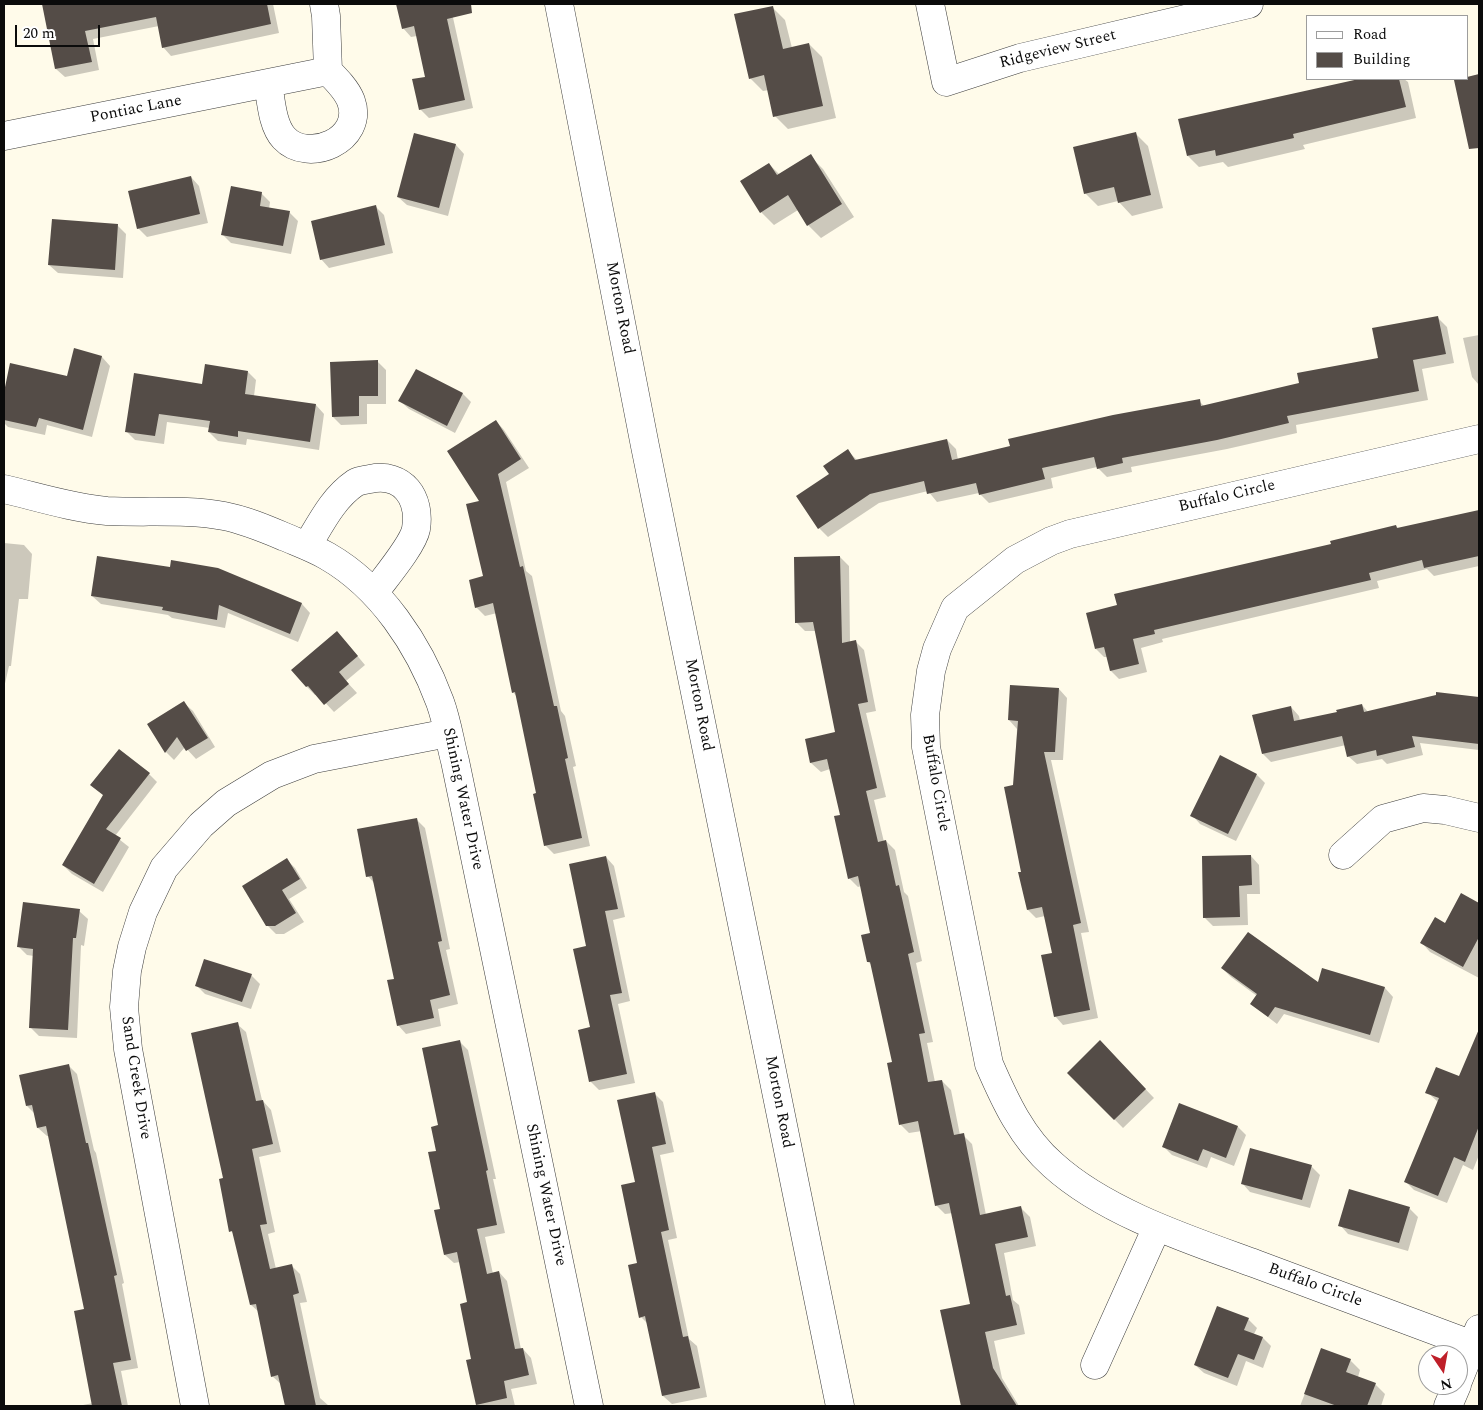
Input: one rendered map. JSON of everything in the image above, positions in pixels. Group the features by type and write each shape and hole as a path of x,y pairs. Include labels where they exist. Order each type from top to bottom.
{"street":[{"path":"268,83 276,125 283,137 292,145 307,149 328,146 345,137 353,119 351,101 328,71 324,4"},
{"name":"Morton Road","path":"559,4 645,446 840,1406"},
{"name":"Ridgeview Street","path":"930,4 946,82 1020,58 1250,4"},
{"name":"Pontiac Lane","path":"4,136 328,71"},
{"name":"Buffalo Circle","path":"1476,1337 1157,1227 1091,1194 1053,1166 1028,1139 1006,1104 989,1064 926,746 925,715 927,692 937,648 956,608 1015,560 1050,541 1070,534 1479,439"},
{"path":"307,546 337,498 358,481 383,476 405,485 416,506 416,531 399,560 374,593"},
{"name":"Shining Water Drive","path":"4,489 72,505 107,510 188,511 226,516 259,526 328,556 374,593 402,627 425,665 441,704 448,733 589,1406"},
{"name":"Sand Creek Drive","path":"195,1406 128,1050 124,1007 127,971 132,947 144,912 164,868 201,825 226,803 251,786 272,775 314,759 448,733"},
{"path":"1343,855 1383,819 1423,808 1445,810 1479,818"},
{"path":"1095,1365 1157,1227"},
{"path":"1468,1357 1476,1337"}],"building":[{"path":"42,4 267,4 271,24 162,48 156,17 85,31 92,62 55,69"},
{"path":"396,4 471,4 472,13 447,19 465,100 419,110 412,79 425,77 414,26 402,29"},
{"path":"773,6 783,49 809,43 823,106 773,117 764,75 749,79 734,14"},
{"path":"1479,74 1479,148 1469,149 1454,80 1468,80 1468,77"},
{"path":"1354,80 1399,80 1406,107 1293,134 1294,138 1216,156 1215,150 1187,156 1178,119"},
{"path":"1136,132 1151,195 1118,203 1114,187 1084,194 1073,147"},
{"path":"414,133 456,144 439,208 397,197"},
{"path":"811,154 842,204 807,226 788,195 760,213 740,181 769,163 777,175"},
{"path":"191,176 200,214 137,229 128,191"},
{"path":"231,186 262,192 260,206 290,211 283,246 221,235"},
{"path":"376,205 385,245 320,260 311,221"},
{"path":"52,219 118,224 115,270 48,265"},
{"path":"1438,316 1446,354 1413,360 1419,391 1287,416 1289,423 1217,440 1122,458 1123,463 1097,469 1094,457 1042,468 1045,479 979,495 976,483 927,494 924,481 870,494 818,529 796,496 829,474 823,466 848,449 855,460 947,439 952,460 1010,446 1008,439 1113,415 1200,399 1201,406 1299,383 1297,373 1378,358 1372,328"},
{"path":"74,348 102,356 83,430 39,418 36,427 4,420 4,392 10,363 67,376"},
{"path":"378,360 378,396 359,396 359,416 332,417 330,362"},
{"path":"205,364 248,371 245,394 316,404 310,442 238,431 238,437 208,432 210,421 159,414 155,436 125,432 134,373 202,384"},
{"path":"416,369 463,393 447,426 398,401"},
{"path":"496,420 521,459 498,474 520,567 523,566 554,706 557,706 568,758 565,759 582,838 544,846 533,794 536,793 515,692 512,693 493,603 475,608 469,580 483,576 466,504 479,501 447,451"},
{"path":"1479,510 1479,556 1424,568 1422,560 1369,573 1371,580 1154,630 1155,634 1133,639 1139,664 1110,671 1104,647 1095,649 1086,613 1117,605 1114,594 1331,544 1330,541 1396,525 1397,528"},
{"path":"97,556 170,567 171,560 218,568 302,603 290,634 219,605 217,620 162,610 163,607 91,596"},
{"path":"840,556 842,643 856,640 868,702 858,704 877,788 866,791 878,842 886,840 896,886 899,885 914,952 908,954 925,1033 919,1034 928,1082 942,1080 954,1135 964,1133 980,1215 1021,1206 1028,1237 995,1244 1006,1296 1010,1295 1017,1325 985,1332 993,1368 1017,1406 961,1406 940,1310 970,1304 949,1203 935,1206 918,1121 899,1125 887,1063 892,1062 870,962 867,962 861,935 870,933 858,876 848,879 834,816 840,815 827,759 810,763 805,739 835,732 813,622 795,623 794,557"},
{"path":"337,631 358,656 339,672 349,684 324,705 291,670"},
{"path":"1010,685 1059,688 1055,752 1044,752 1081,923 1073,925 1090,1010 1054,1017 1041,955 1052,953 1042,907 1027,910 1018,872 1021,872 1004,787 1013,785 1018,721 1008,720"},
{"path":"1436,692 1479,697 1479,744 1412,736 1415,747 1377,756 1376,750 1347,757 1342,736 1262,754 1252,715 1291,706 1294,721 1337,712 1336,710 1362,704 1364,712 1436,695"},
{"path":"184,701 208,738 186,751 177,737 165,753 147,724"},
{"path":"119,749 150,773 106,829 121,838 94,884 62,865 103,795 90,785"},
{"path":"1220,755 1257,774 1228,834 1190,816"},
{"path":"417,818 442,941 438,942 450,995 430,1000 434,1018 397,1026 387,980 394,979 372,876 366,877 357,829"},
{"path":"1251,855 1252,885 1239,886 1240,917 1203,918 1202,856"},
{"path":"606,856 618,909 605,911 622,993 610,995 627,1074 589,1082 578,1030 590,1027 573,949 586,946 569,864"},
{"path":"287,858 300,879 282,890 296,913 275,926 266,926 242,886"},
{"path":"1461,893 1479,903 1479,937 1463,967 1420,943 1435,917 1445,923"},
{"path":"23,902 80,909 76,938 73,938 68,1030 29,1028 33,949 17,947"},
{"path":"1248,932 1318,982 1322,968 1385,987 1370,1035 1275,1007 1268,1017 1250,1004 1257,994 1221,968"},
{"path":"204,959 252,974 242,1002 195,986"},
{"path":"238,1022 256,1101 263,1100 273,1144 252,1149 267,1224 260,1225 270,1269 292,1264 299,1293 293,1295 316,1406 285,1406 278,1375 271,1377 256,1304 250,1305 232,1231 229,1232 219,1179 223,1178 191,1033"},
{"path":"1479,1029 1479,1126 1465,1162 1454,1157 1438,1196 1404,1182 1439,1098 1425,1093 1436,1067 1459,1076"},
{"path":"460,1040 488,1170 486,1171 497,1225 477,1229 487,1274 499,1271 515,1349 523,1348 529,1375 504,1381 507,1398 476,1405 466,1360 471,1359 460,1304 467,1302 457,1252 444,1255 434,1210 440,1209 428,1152 436,1151 431,1127 438,1125 422,1048"},
{"path":"1100,1040 1146,1089 1114,1120 1067,1073"},
{"path":"69,1064 117,1275 114,1276 131,1360 113,1363 122,1406 92,1406 74,1311 84,1309 46,1126 37,1128 32,1105 26,1106 19,1075"},
{"path":"655,1092 666,1144 652,1147 669,1230 661,1232 683,1337 688,1336 700,1388 662,1396 645,1316 639,1318 628,1265 637,1263 621,1185 635,1182 617,1100"},
{"path":"1179,1103 1238,1126 1226,1158 1203,1149 1198,1161 1162,1147"},
{"path":"1250,1148 1312,1165 1302,1200 1241,1184"},
{"path":"1349,1189 1410,1207 1399,1243 1338,1226"},
{"path":"1217,1306 1249,1318 1244,1330 1263,1337 1254,1360 1238,1354 1228,1378 1194,1365"},
{"path":"1321,1348 1351,1359 1346,1372 1376,1383 1367,1406 1337,1406 1304,1394"}]}
